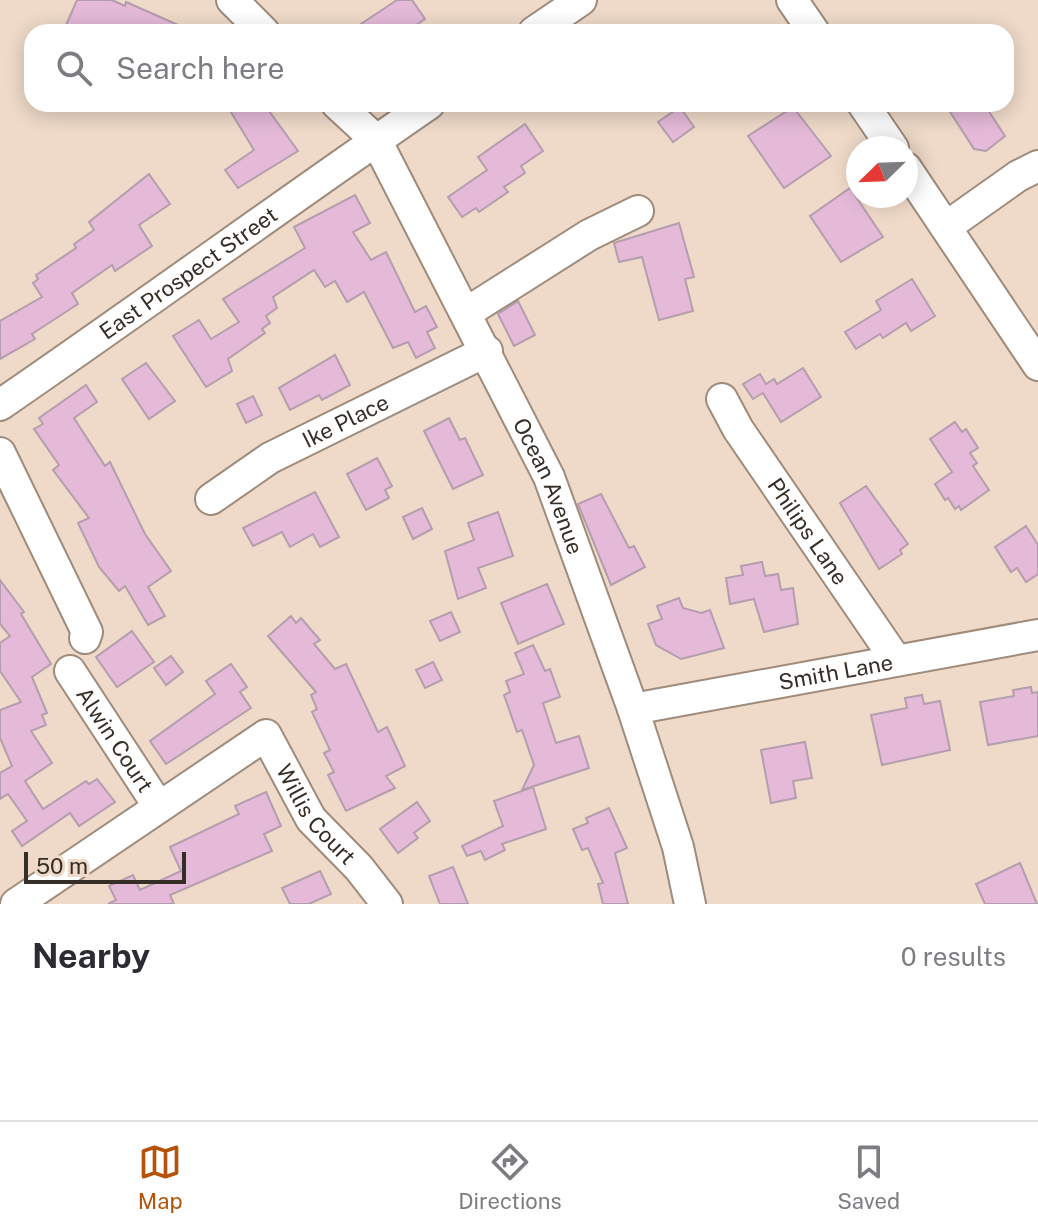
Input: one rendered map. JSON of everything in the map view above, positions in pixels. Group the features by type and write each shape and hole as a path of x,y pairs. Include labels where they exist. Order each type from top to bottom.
{"street":[{"path":"232,0 256,24"},
{"path":"546,24 581,0"},
{"path":"792,0 808,24"},
{"name":"Ocean Avenue","path":"346,112 376,140 549,477 633,709 678,847 690,904"},
{"name":"East Prospect Street","path":"0,405 191,275 323,174 417,112"},
{"path":"868,112 885,136"},
{"path":"946,227 1038,166"},
{"path":"918,186 1038,365"},
{"path":"466,313 589,235 638,211"},
{"name":"Ike Place","path":"211,499 270,458 487,351"},
{"name":"Philips Lane","path":"722,399 738,429 896,660"},
{"path":"0,453 87,632 85,638"},
{"name":"Smith Lane","path":"633,709 1038,635"},
{"name":"Alwin Court","path":"70,671 159,807"},
{"name":"Willis Court","path":"159,807 266,735 311,819 359,868 387,904"},
{"path":"16,904 159,807"}],"building":[{"path":"77,0 112,0 125,6 126,2 176,24 66,24"},
{"path":"397,0 412,0 425,19 418,24 361,24"},
{"path":"231,112 270,112 298,151 238,188 225,170 254,150"},
{"path":"673,112 684,112 694,127 673,142 658,122"},
{"path":"785,112 797,112 831,156 784,188 748,136"},
{"path":"950,112 989,112 1005,136 986,151 974,149"},
{"path":"525,124 543,151 521,166 525,173 504,187 508,192 479,212 476,208 462,217 448,197 487,170 478,157"},
{"path":"149,174 170,204 139,225 152,246 115,271 112,265 72,293 78,304 32,334 35,339 0,359 0,321 42,297 33,283 38,279 36,275 76,248 74,244 94,230 89,222"},
{"path":"846,191 846,208 863,208 883,237 841,262 810,216"},
{"path":"355,195 370,223 353,232 371,260 386,252 415,312 426,306 437,327 427,332 435,348 416,358 408,342 393,348 364,292 347,302 335,281 325,287 314,270 273,297 277,308 266,316 270,323 262,329 265,333 228,359 232,371 206,387 173,336 199,320 211,339 239,322 223,299 305,248 294,227"},
{"path":"679,223 694,277 685,279 693,311 659,320 642,257 619,262 614,243"},
{"path":"912,279 935,316 911,331 906,323 883,338 880,334 856,349 845,332 881,310 876,301"},
{"path":"518,301 535,335 514,346 498,314"},
{"path":"335,355 350,385 322,400 319,395 290,410 279,388"},
{"path":"146,363 175,401 149,419 122,379"},
{"path":"803,368 821,397 781,422 763,393 753,399 743,384 760,374 766,384 774,379 777,384"},
{"path":"86,385 97,402 74,418 105,466 110,462 145,534 171,571 148,587 165,616 148,625 125,586 119,591 99,567 78,523 89,518 53,470 59,465 34,429 43,424 39,418"},
{"path":"253,396 262,415 246,423 237,404"},
{"path":"449,418 460,440 465,438 483,475 453,489 424,431"},
{"path":"955,422 962,432 966,429 978,448 970,453 977,463 973,466 989,490 961,510 959,506 955,509 948,498 945,500 935,484 952,472 930,439"},
{"path":"377,458 392,486 385,490 389,498 366,510 347,474"},
{"path":"866,486 908,544 900,550 902,554 879,569 840,503"},
{"path":"315,492 339,537 320,547 313,534 290,547 282,532 253,546 243,528"},
{"path":"601,494 629,548 634,546 645,567 611,585 578,504"},
{"path":"422,508 432,529 413,539 403,517"},
{"path":"498,512 513,556 478,568 486,588 458,599 445,551 474,540 468,523"},
{"path":"1026,526 1038,545 1038,574 1026,582 1017,568 1011,572 995,547"},
{"path":"762,562 765,576 778,574 781,590 793,588 798,624 764,632 754,599 730,604 726,578 743,575 741,566"},
{"path":"0,580 24,612 21,614 51,664 32,677 47,713 42,715 46,725 31,731 52,763 25,781 43,809 86,781 89,784 97,779 115,802 79,826 70,813 22,846 12,831 27,821 8,794 0,799 0,773 12,766 0,738 0,710 21,702 0,671 0,643 10,636 0,624"},
{"path":"547,584 564,624 518,644 501,603"},
{"path":"679,598 683,608 701,613 710,610 724,648 681,659 656,645 648,624 662,619 657,606"},
{"path":"451,612 460,632 440,641 430,621"},
{"path":"291,616 296,623 301,618 320,640 314,644 335,669 346,664 378,732 387,727 405,766 386,776 395,788 346,811 328,775 334,772 324,753 330,750 312,712 317,709 311,695 316,692 268,636"},
{"path":"132,631 154,662 117,687 96,657"},
{"path":"533,645 545,671 550,669 560,697 543,703 556,743 579,736 589,768 522,790 534,765 522,730 517,732 504,695 510,692 506,681 524,674 515,653"},
{"path":"171,656 183,672 166,685 154,668"},
{"path":"433,662 442,680 425,688 416,670"},
{"path":"231,664 247,687 240,692 251,708 166,764 150,741 215,694 206,681"},
{"path":"1031,687 1032,693 1038,692 1038,736 988,745 980,702 1014,696 1013,690"},
{"path":"922,695 924,704 940,701 950,750 882,765 871,715 907,708 905,698"},
{"path":"805,742 812,778 793,781 796,798 771,803 761,750"},
{"path":"533,787 546,829 502,844 505,850 485,860 481,851 467,856 462,846 503,826 494,801"},
{"path":"266,792 281,826 264,834 272,851 170,895 174,904 108,904 116,900 109,886 133,875 140,890 181,871 170,847 239,814 235,806"},
{"path":"417,802 430,821 414,833 418,838 398,853 380,829"},
{"path":"609,808 627,848 615,853 628,904 603,904 598,884 603,883 588,848 582,850 573,829 588,823 586,818"},
{"path":"1020,863 1037,904 985,904 976,884"},
{"path":"453,867 468,904 440,904 429,876"},
{"path":"320,871 331,894 309,904 290,904 282,888"}]}
